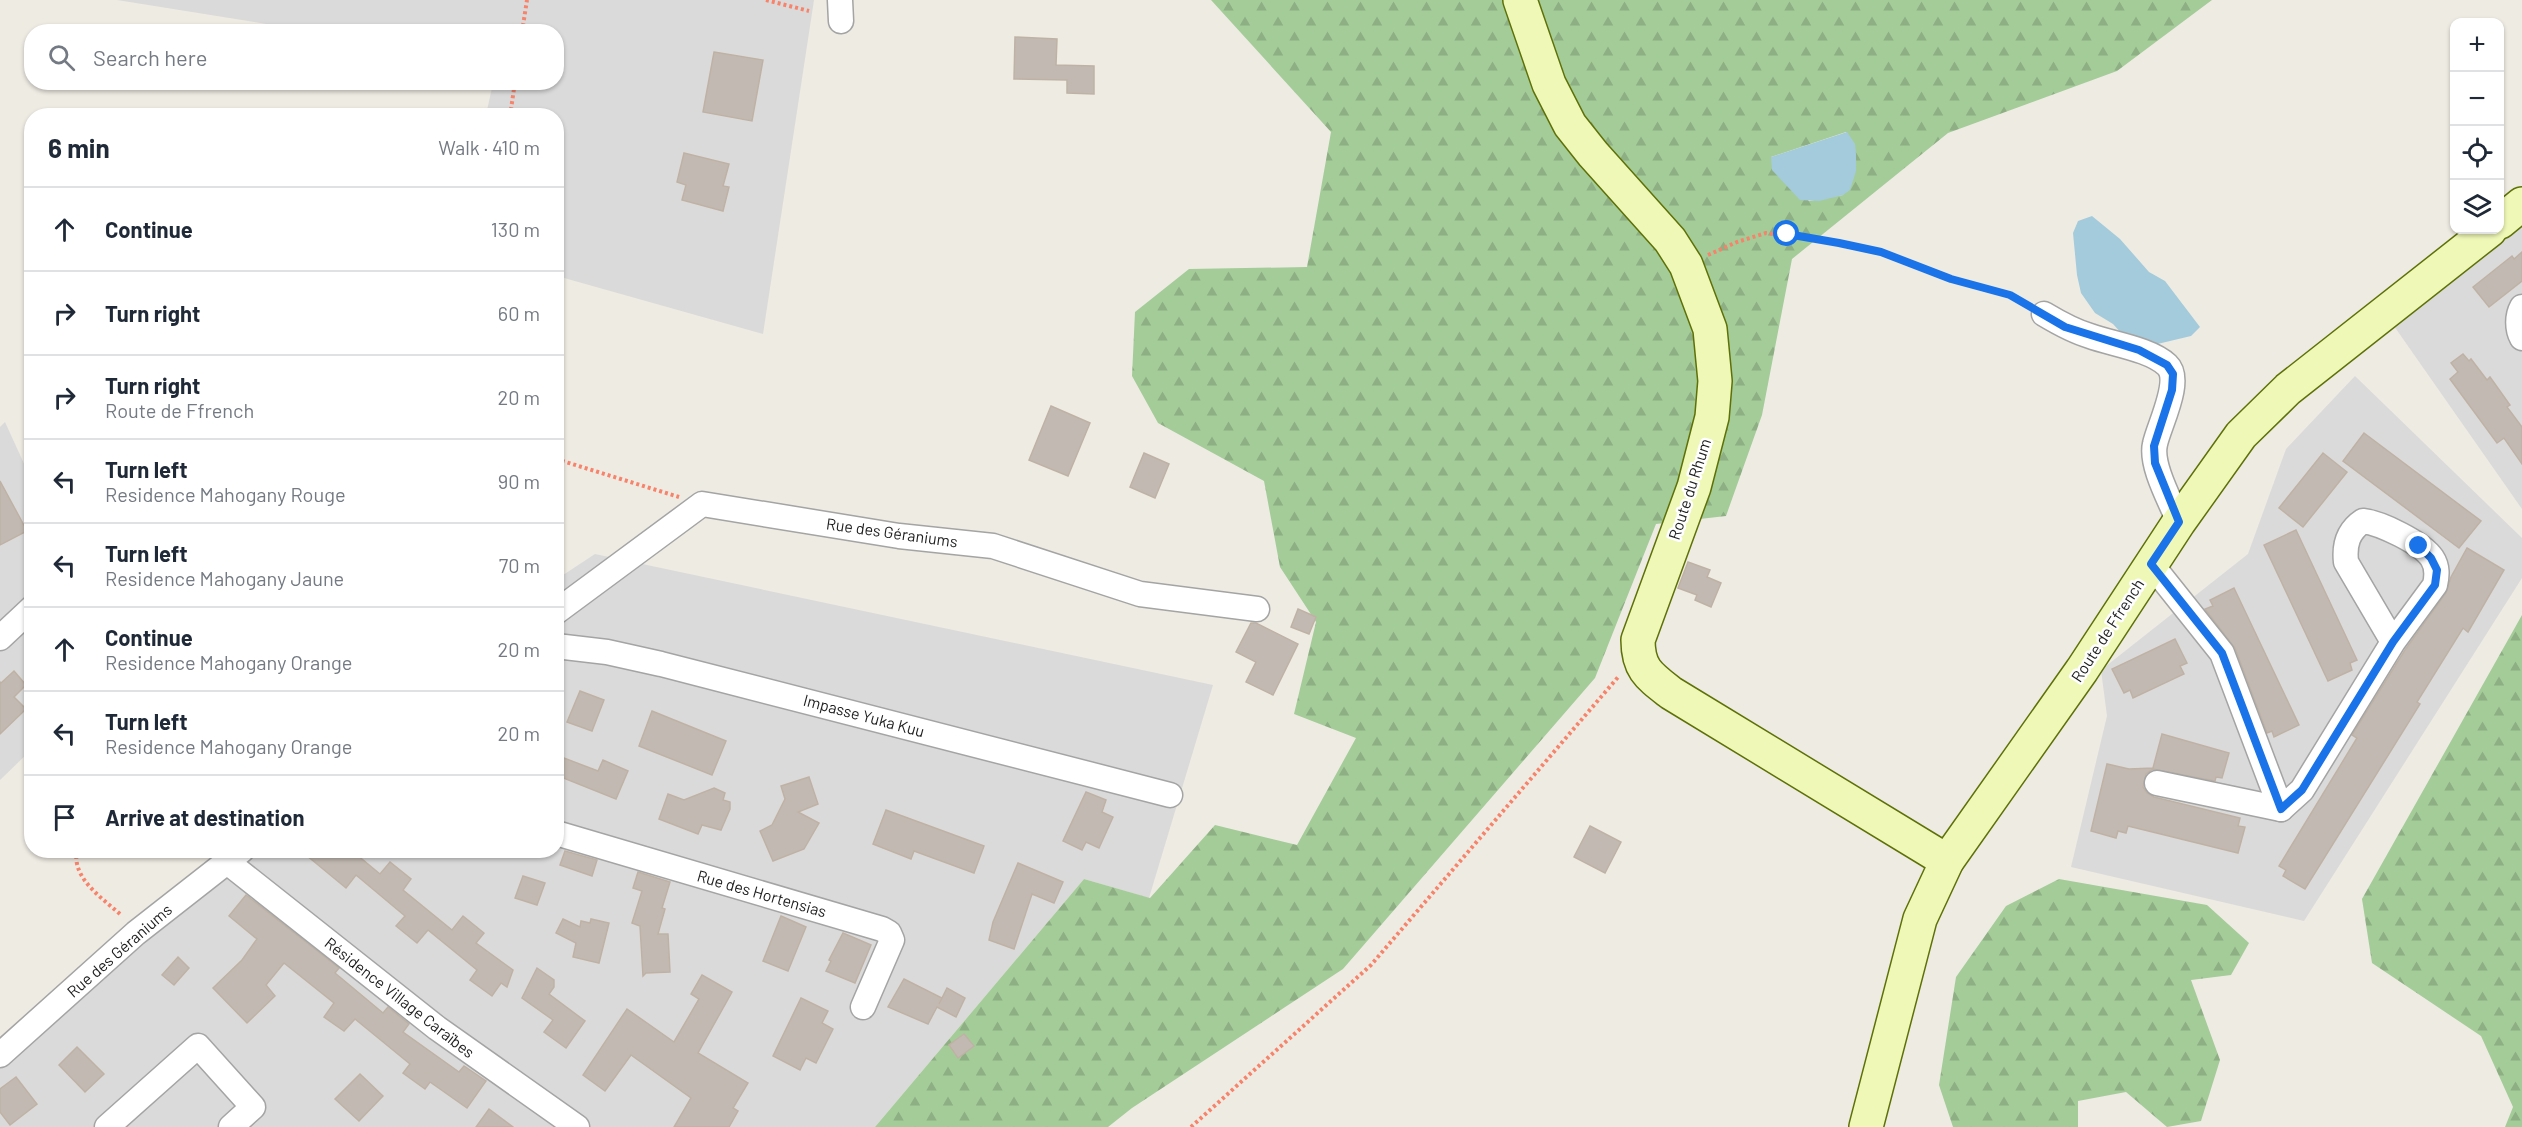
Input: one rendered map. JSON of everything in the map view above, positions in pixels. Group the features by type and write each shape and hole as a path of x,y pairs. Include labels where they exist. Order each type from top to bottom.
{"main road":[{"name":"Route du Rhum","path":"1520,0 1549,84 1570,125 1670,240 1686,265 1710,329 1715,381 1712,417 1694,487 1638,640 1638,655"},
{"path":"2504,218 2522,204"},
{"name":"Route de Ffrench","path":"1866,1127 1920,919 1947,861 2082,670 2179,522 2241,435 2288,389 2485,234"},
{"path":"1638,655 1647,675 1671,693 1947,861"}],"street":[{"path":"2522,307 2519,312 2518,332 2522,339"},
{"path":"2044,314 2065,327 2139,350 2167,365 2173,374 2172,390 2154,446 2155,463 2179,522"},
{"path":"564,606 702,504"},
{"name":"Rue des Géraniums","path":"702,504 899,536 993,546 1140,594 1257,609"},
{"path":"2281,809 2302,790 2393,642 2435,585 2437,570 2431,558 2419,546 2374,522 2363,521 2353,528 2344,548 2346,562 2393,642"},
{"path":"2151,564 2222,653 2281,809"},
{"path":"0,638 24,616"},
{"name":"Impasse Yuka Kuu","path":"564,647 607,652 705,675 1170,795"},
{"path":"2157,783 2281,809"},
{"name":"Rue des Hortensias","path":"564,835 882,929 889,933 892,940 863,1007"},
{"name":"Rue des Géraniums","path":"0,1055 136,933 231,858"},
{"name":"Résidence Village Caraïbes","path":"236,858 437,1028 577,1127"},
{"path":"107,1127 198,1046 253,1107 231,1127"}],"path":[{"path":"523,24 527,0"},
{"path":"766,0 809,11"},
{"path":"511,108 514,90"},
{"path":"1686,265 1737,242 1766,233 1787,234 1881,252 1951,279 2010,295 2044,314"},
{"path":"564,461 702,504"},
{"path":"1191,1127 1371,965 1638,655"},
{"path":"75,858 83,880 126,920 136,933"}],"shaded area":[{"path":"117,0 814,0 763,334 564,278 564,108 488,108 491,90 564,90 564,24 266,24"},
{"path":"2522,213 2522,509 2394,326 2498,234 2504,234 2504,229"},
{"path":"2355,376 2522,538 2522,578 2304,921 2071,867 2107,716 2101,670 2248,554 2286,449"},
{"path":"5,422 24,464 24,757 0,780 0,427"},
{"path":"595,554 1213,685 1149,898 1084,879 875,1127 0,1127 0,1064 228,858 564,858 564,574"}],"green space":[{"path":"1211,0 2212,0 2117,71 1948,133 1792,259 1762,415 1726,516 1656,524 1595,678 1343,969 1132,1108 1108,1127 875,1127 1084,879 1150,898 1215,825 1297,845 1356,738 1294,714 1316,622 1280,567 1264,481 1158,423 1132,376 1135,312 1189,269 1307,267 1331,132","holes":["1846,132 1855,145 1843,195 1809,201 1771,157"]},
{"path":"2522,615 2522,1127 2505,1127 2513,1107 2481,1036 2372,963 2362,899"},
{"path":"2059,879 2207,905 2249,943 2231,975 2191,980 2220,1060 2201,1121 2167,1127 2126,1092 2078,1101 2078,1127 1953,1127 1939,1085 1956,977 2006,906"}],"water":[{"path":"1847,132 1855,144 1856,171 1850,190 1843,195 1819,201 1800,200 1772,170 1771,157"},
{"path":"2092,216 2120,239 2149,272 2165,281 2200,327 2191,336 2149,346 2123,335 2113,324 2095,313 2081,293 2073,233 2078,221"}],"building":[{"path":"1015,37 1057,39 1056,65 1094,66 1094,94 1067,93 1067,80 1014,79"},
{"path":"714,52 763,60 752,121 703,112"},
{"path":"684,153 729,164 723,186 729,187 723,211 682,200 686,185 677,182"},
{"path":"2522,252 2522,281 2489,307 2473,287 2512,256 2514,259"},
{"path":"2463,354 2469,361 2471,359 2487,380 2490,377 2510,405 2507,407 2522,427 2522,464 2504,438 2497,443 2450,379 2458,372 2451,363"},
{"path":"1051,406 1090,423 1068,476 1029,460"},
{"path":"2364,433 2481,521 2459,548 2343,461"},
{"path":"1144,453 1169,464 1155,498 1130,487"},
{"path":"2323,453 2347,472 2303,527 2279,508"},
{"path":"0,481 24,525 24,533 0,545"},
{"path":"2296,530 2357,660 2350,663 2352,670 2328,681 2264,545"},
{"path":"2467,548 2504,570 2468,632 2463,628 2417,702 2420,704 2305,889 2283,876 2286,870 2279,866 2357,738 2352,735 2405,650 2446,593 2451,577"},
{"path":"1688,562 1710,570 1707,577 1721,583 1711,607 1695,600 1697,595 1678,588"},
{"path":"2234,588 2299,725 2274,737 2272,731 2267,733 2235,648 2205,609 2213,606 2210,600"},
{"path":"1298,609 1316,617 1309,634 1291,627"},
{"path":"1251,623 1256,623 1298,644 1273,695 1246,682 1256,662 1236,652"},
{"path":"2175,639 2187,663 2180,666 2184,674 2133,698 2130,690 2124,693 2112,669"},
{"path":"14,671 24,683 24,687 14,697 24,707 24,711 0,734 0,682"},
{"path":"580,691 604,700 592,731 567,722"},
{"path":"652,711 726,741 712,775 639,746"},
{"path":"2162,734 2229,753 2222,778 2216,777 2215,781 2153,769 2146,774 2143,787 2154,797 2240,818 2238,826 2245,827 2238,853 2128,826 2126,833 2118,831 2116,838 2091,831 2107,764 2129,769 2153,768"},
{"path":"564,758 598,771 603,760 628,771 616,799 564,778"},
{"path":"809,777 818,804 798,812 819,823 804,849 773,861 760,831 772,825 785,799 781,786"},
{"path":"714,788 725,793 723,800 730,802 730,809 721,830 702,825 698,834 659,819 668,794 684,800"},
{"path":"1086,792 1106,800 1102,812 1113,817 1099,848 1086,842 1082,850 1063,841"},
{"path":"886,810 984,846 974,873 914,851 911,859 873,844"},
{"path":"1590,826 1621,842 1605,873 1574,857"},
{"path":"565,851 597,860 592,876 560,865"},
{"path":"310,858 361,858 380,874 390,862 411,879 403,890 452,930 463,916 484,933 476,943 513,970 507,987 501,983 492,996 470,980 477,970 428,930 417,943 396,926 405,916 356,875 346,888"},
{"path":"1018,863 1063,882 1054,903 1032,894 1014,949 989,940 993,922"},
{"path":"638,872 670,882 662,908 665,909 658,934 668,934 670,972 646,973 643,976 640,926 632,923 642,891 633,888"},
{"path":"523,876 545,883 537,905 515,898"},
{"path":"246,895 339,968 335,973 383,1013 388,1007 409,1024 403,1032 459,1072 464,1066 486,1081 467,1108 430,1082 425,1089 403,1073 410,1064 355,1019 344,1031 324,1017 334,1003 284,963 266,985 275,996 247,1023 213,988 242,960 257,939 229,916"},
{"path":"781,916 806,927 788,971 763,961"},
{"path":"563,919 580,927 581,921 590,923 591,919 609,923 599,963 573,957 576,943 556,933"},
{"path":"843,933 871,945 855,983 826,971"},
{"path":"178,957 189,968 174,985 162,975"},
{"path":"537,968 554,980 554,987 549,994 585,1021 566,1048 544,1032 553,1020 522,998"},
{"path":"702,975 732,992 698,1053 748,1083 733,1108 738,1111 729,1127 674,1127 691,1098 631,1055 605,1091 583,1075 627,1009 674,1042 699,999 691,994"},
{"path":"904,979 942,998 947,988 965,998 956,1017 937,1007 928,1024 888,1007"},
{"path":"801,998 828,1011 822,1023 833,1029 816,1063 806,1058 800,1070 773,1056"},
{"path":"964,1034 974,1046 958,1058 949,1045"},
{"path":"77,1047 104,1074 85,1092 59,1065"},
{"path":"360,1074 383,1096 359,1121 335,1099"},
{"path":"16,1077 37,1104 10,1125 0,1112 0,1089"},
{"path":"489,1109 513,1127 476,1127"}],"route":[{"path":"1787,234 1881,252 1951,279 2010,295 2065,327 2139,350 2167,365 2173,374 2172,390 2154,446 2155,463 2179,522 2151,564 2222,653 2281,809 2302,790 2393,642 2435,585 2437,570 2431,558 2419,546"}]}
